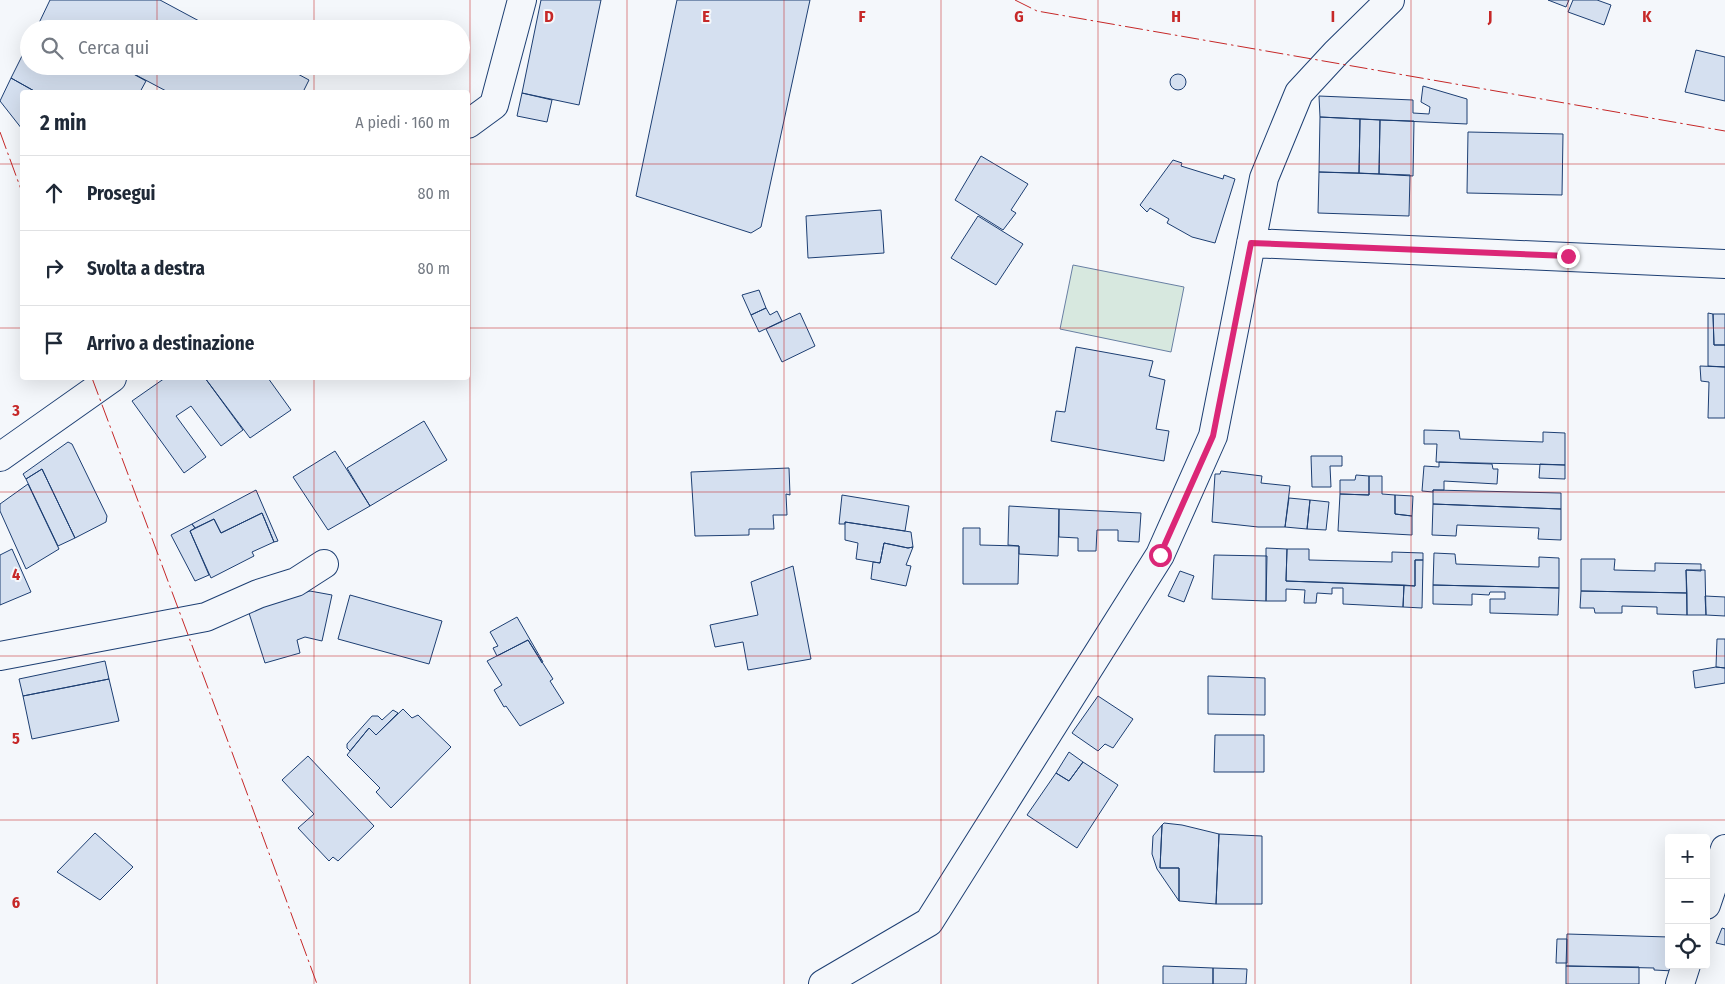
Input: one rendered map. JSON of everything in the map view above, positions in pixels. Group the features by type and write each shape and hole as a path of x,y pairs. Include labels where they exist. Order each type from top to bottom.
{"street":[{"path":"470,123 494,105 522,0"},
{"path":"823,984 929,922 1160,555 1213,436 1264,178 1299,93 1336,53 1390,0"},
{"path":"1251,243 1725,264"},
{"path":"0,457 109,380"},
{"path":"0,656 206,617 258,594 296,582 324,564"},
{"path":"1710,894 1725,849"},
{"path":"1680,984 1685,969"}],"shaded area":[{"path":"1073,265 1184,287 1171,352 1060,329"}],"building":[{"path":"50,0 160,0 197,20 40,20"},
{"path":"541,0 601,0 579,105 522,93"},
{"path":"677,0 810,0 761,227 751,233 636,196"},
{"path":"1548,0 1569,0 1566,7"},
{"path":"1573,0 1597,0 1611,5 1604,25 1568,12"},
{"path":"1696,50 1725,57 1725,101 1685,92"},
{"path":"20,60 20,75 135,75 146,81 141,90 32,90 11,78"},
{"path":"1175,74 1181,74 1186,79 1184,88 1175,90 1170,85 1170,79"},
{"path":"136,75 300,75 309,80 304,90 164,90"},
{"path":"11,78 32,90 20,90 20,126 0,101"},
{"path":"1423,86 1467,99 1467,124 1320,117 1319,96 1413,100 1413,113 1429,114 1430,107 1421,102"},
{"path":"522,93 552,100 547,122 517,116"},
{"path":"1320,117 1360,119 1359,173 1319,172"},
{"path":"1360,119 1380,120 1379,174 1359,173"},
{"path":"1380,120 1414,121 1413,176 1379,174"},
{"path":"1468,132 1563,134 1562,195 1467,193"},
{"path":"981,156 1028,184 1011,210 1016,213 1003,230 955,200"},
{"path":"1173,160 1182,163 1181,166 1223,179 1224,175 1235,179 1215,243 1192,237 1167,223 1169,219 1150,208 1147,212 1140,205"},
{"path":"1319,172 1410,175 1409,216 1318,213"},
{"path":"881,210 884,253 808,258 806,216"},
{"path":"978,216 1023,244 996,285 951,258"},
{"path":"759,290 766,308 751,315 742,295"},
{"path":"766,308 770,315 777,311 782,321 759,332 751,315"},
{"path":"800,313 815,346 782,362 766,329"},
{"path":"1708,313 1713,314 1714,345 1725,345 1725,367 1708,366"},
{"path":"1713,314 1725,314 1725,345 1714,345"},
{"path":"1076,347 1153,361 1149,376 1165,380 1156,429 1169,431 1164,461 1051,441 1056,411 1065,412"},
{"path":"1700,366 1725,367 1725,418 1708,418 1709,382 1701,381"},
{"path":"162,380 206,380 243,430 221,446 191,406 176,416 206,457 184,473 132,401"},
{"path":"206,380 269,380 291,410 250,438"},
{"path":"424,421 447,460 370,506 347,468"},
{"path":"1424,430 1459,431 1460,439 1543,442 1543,432 1565,433 1565,465 1436,462 1437,444 1424,444"},
{"path":"68,442 72,444 107,516 106,522 75,538 42,469 26,479 23,474"},
{"path":"335,451 370,506 328,530 293,477"},
{"path":"1311,456 1342,456 1342,466 1330,466 1331,487 1312,487"},
{"path":"1439,462 1492,464 1493,469 1498,469 1497,484 1444,481 1444,490 1422,491 1424,466 1439,467"},
{"path":"1540,464 1565,465 1565,479 1539,478"},
{"path":"789,468 790,495 786,494 787,515 773,515 774,529 749,529 749,535 695,536 691,472"},
{"path":"42,469 75,538 58,546 26,479"},
{"path":"1221,471 1262,476 1261,483 1290,486 1285,527 1258,527 1212,522 1215,474 1220,474"},
{"path":"1356,475 1369,476 1369,495 1340,494 1340,480 1355,480"},
{"path":"1369,476 1382,476 1382,494 1395,495 1395,514 1412,516 1412,535 1338,531 1340,494 1369,495"},
{"path":"28,484 59,549 26,569 0,511 0,504"},
{"path":"256,490 278,541 274,542 262,513 221,533 214,519 195,528 192,524"},
{"path":"1433,490 1561,493 1561,509 1433,504"},
{"path":"842,495 909,506 905,531 845,522 845,524 839,524"},
{"path":"1395,495 1413,496 1412,516 1395,514"},
{"path":"1289,498 1310,500 1307,529 1285,527"},
{"path":"1310,500 1329,502 1326,530 1307,529"},
{"path":"1433,504 1561,509 1561,540 1538,539 1539,528 1457,525 1456,536 1432,535"},
{"path":"1009,506 1059,509 1058,556 1019,554 1019,546 1008,545"},
{"path":"1059,509 1141,513 1139,542 1118,541 1118,530 1097,530 1096,551 1078,551 1078,538 1059,537"},
{"path":"262,513 274,542 252,552 254,556 211,578 190,531 214,519 221,533"},
{"path":"845,522 911,532 913,547 908,548 884,543 880,563 856,559 858,543 845,540"},
{"path":"192,524 195,528 190,531 209,575 195,581 171,535"},
{"path":"963,528 980,528 980,545 1019,546 1018,584 963,584"},
{"path":"884,543 908,548 913,547 906,565 911,566 906,586 871,579 873,562 880,563"},
{"path":"1266,548 1287,549 1286,581 1404,585 1403,607 1343,604 1343,588 1332,588 1332,594 1317,593 1316,603 1304,603 1305,590 1286,589 1286,601 1266,601"},
{"path":"12,549 31,592 0,605 0,555"},
{"path":"1287,549 1309,549 1309,560 1392,562 1392,552 1423,553 1423,560 1415,560 1415,586 1286,581"},
{"path":"1434,553 1455,554 1456,564 1539,567 1539,557 1559,558 1559,588 1433,585"},
{"path":"1214,555 1267,556 1266,601 1212,599"},
{"path":"1581,559 1615,559 1614,570 1655,571 1655,563 1701,564 1701,571 1686,570 1687,593 1581,591"},
{"path":"1415,560 1423,560 1422,608 1403,607 1404,585 1415,586"},
{"path":"793,566 811,659 748,670 743,642 715,647 710,625 758,615 751,582"},
{"path":"1686,570 1705,570 1706,615 1687,615"},
{"path":"1180,571 1194,576 1184,602 1168,596"},
{"path":"1433,585 1559,588 1558,615 1490,613 1490,599 1505,599 1505,592 1490,592 1489,595 1472,594 1472,605 1433,604"},
{"path":"310,591 332,595 322,641 305,637 297,640 300,653 265,663 248,610"},
{"path":"1581,591 1687,593 1687,615 1657,614 1657,607 1622,606 1622,613 1595,613 1594,608 1580,608"},
{"path":"350,595 442,621 429,664 338,639"},
{"path":"1705,596 1725,597 1725,616 1706,615"},
{"path":"517,617 542,663 528,640 497,656 493,648 498,646 490,632"},
{"path":"1717,639 1725,639 1725,668 1716,667"},
{"path":"528,640 553,679 550,681 564,703 520,726 506,706 504,707 494,690 502,685 487,661"},
{"path":"105,661 109,679 23,696 19,679"},
{"path":"1716,667 1725,668 1725,683 1695,688 1693,671"},
{"path":"1208,676 1265,678 1265,715 1208,714"},
{"path":"109,679 119,721 32,739 23,696"},
{"path":"1098,696 1133,719 1113,748 1105,744 1098,751 1072,733"},
{"path":"403,709 412,718 418,715 451,747 391,808 376,792 380,788 347,755 369,728 376,735"},
{"path":"393,710 398,713 376,735 369,728 350,751 347,748 347,744 372,716 378,716 382,720"},
{"path":"1215,735 1264,735 1264,772 1214,772"},
{"path":"1069,752 1083,762 1069,781 1056,773"},
{"path":"308,756 374,826 338,861 333,857 329,861 298,828 314,814 282,780"},
{"path":"1083,762 1118,785 1077,848 1027,815 1056,773 1069,781"},
{"path":"1164,823 1182,825 1219,834 1216,904 1179,901 1179,868 1160,868 1162,825"},
{"path":"1162,825 1160,868 1179,868 1179,901 1157,869 1152,854 1153,836"},
{"path":"95,833 133,867 100,900 57,872"},
{"path":"1219,834 1262,836 1262,904 1216,904"},
{"path":"1722,928 1725,929 1725,945 1716,943"},
{"path":"1567,934 1665,937 1665,969 1674,969 1674,971 1654,970 1654,968 1566,966"},
{"path":"1557,939 1567,939 1567,963 1556,963"},
{"path":"1163,966 1213,968 1213,984 1163,984"},
{"path":"1566,966 1639,967 1639,984 1566,984"},
{"path":"1213,968 1247,969 1246,984 1213,984"}],"power":[{"path":"1015,0 1037,11 1725,131"},
{"path":"0,132 20,187"},
{"path":"93,380 317,984"}],"route":[{"path":"1160,555 1213,436 1251,243 1568,256"}]}
